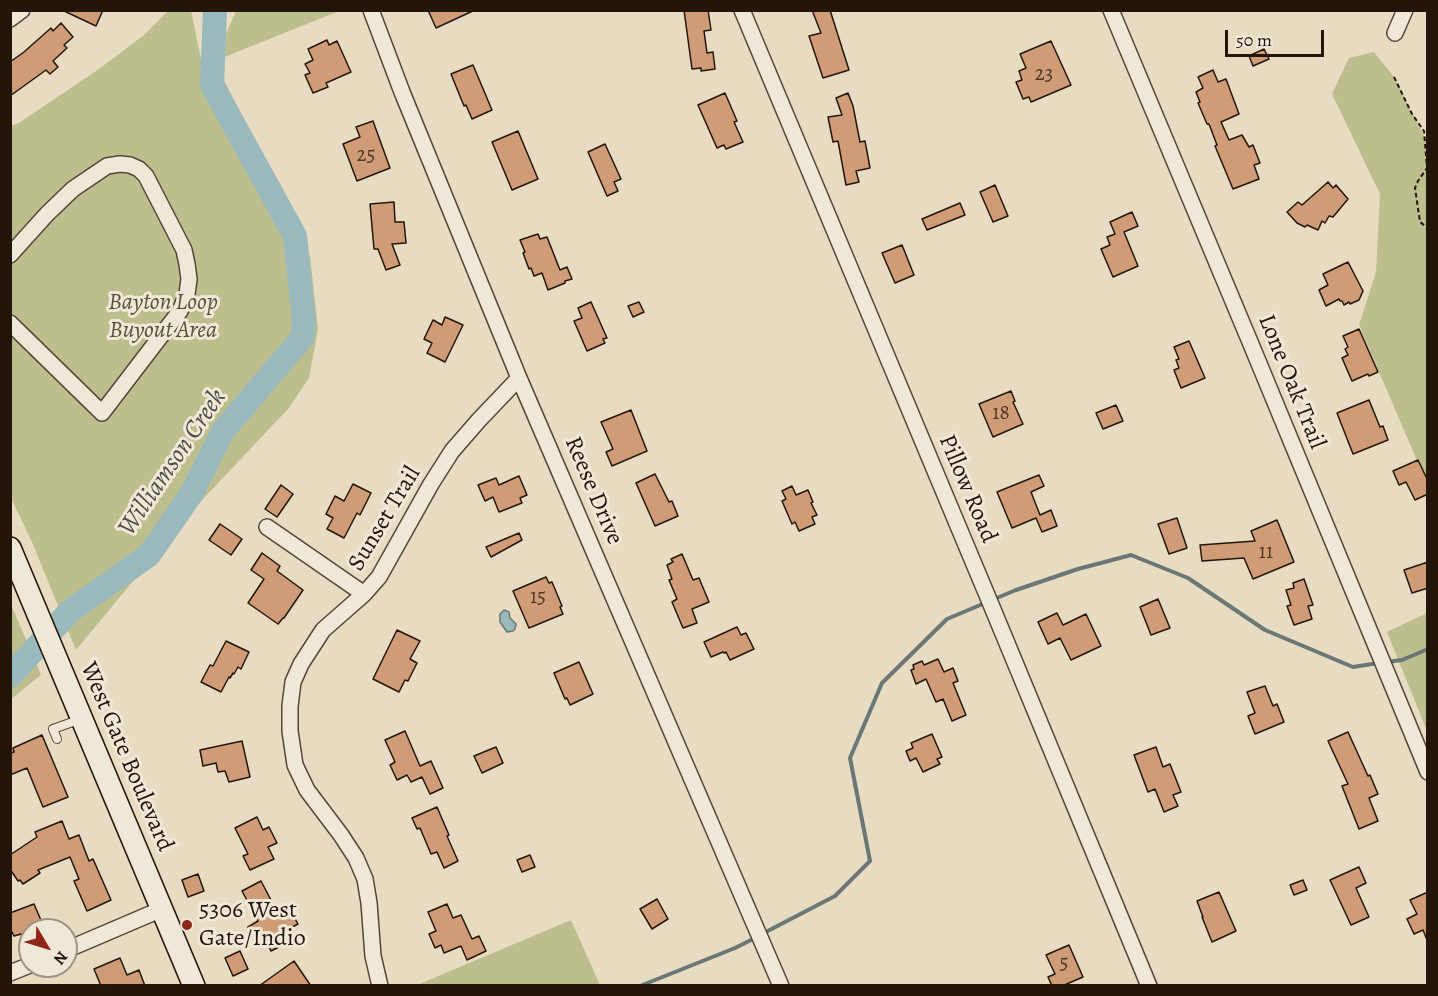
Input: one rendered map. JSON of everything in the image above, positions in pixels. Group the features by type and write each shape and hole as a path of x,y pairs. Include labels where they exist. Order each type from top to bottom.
{"main road":[{"name":"West Gate Boulevard","path":"10,548 194,986"}],"street":[{"path":"10,19 22,10"},
{"name":"Reese Drive","path":"371,10 402,92 519,378 781,986"},
{"name":"Pillow Road","path":"742,10 1149,986"},
{"name":"Lone Oak Trail","path":"1111,10 1428,772"},
{"path":"1395,33 1405,10"},
{"path":"10,255 73,189 107,166 130,165 139,169 146,176 183,250 188,264 189,279 187,294 180,311 102,413 10,323"},
{"name":"Sunset Trail","path":"380,986 373,956 365,879 356,858 307,790 295,765 290,730 293,682 301,664 323,630 364,594 379,577 452,451 519,378"},
{"path":"267,526 364,594"},
{"path":"78,945 162,909"}],"lane":[{"path":"57,739 52,725 82,719"}],"path":[{"path":"1394,77 1412,114 1424,130 1427,168 1415,188 1420,222 1428,228"}],"green space":[{"name":"Bayton Loop Buyout Area","path":"168,11 191,11 201,59 222,58 224,80 310,256 318,329 309,378 288,409 187,516 76,650 32,542 11,498 11,126 19,123 99,69 144,35"},
{"path":"236,11 339,11 222,58 223,41"},
{"path":"1374,52 1394,77 1424,136 1427,136 1427,484 1359,325 1376,272 1380,194 1332,94 1349,58"},
{"path":"10,602 41,675 11,699 10,699"},
{"path":"1427,613 1427,731 1387,632"},
{"path":"571,920 600,985 417,985"}],"water":[{"path":"504,610 509,612 510,618 516,624 513,631 507,632 500,622 500,614"}],"building":[{"path":"62,10 103,10 96,26"},
{"path":"428,10 475,10 436,28"},
{"path":"684,10 708,10 711,30 704,31 707,53 713,52 715,69 701,71 701,68 692,69"},
{"path":"812,10 830,10 849,70 823,78 809,36 821,33"},
{"path":"61,23 73,37 64,45 67,48 53,61 58,67 50,74 46,70 10,96 10,62 51,28 53,31"},
{"path":"327,40 329,45 337,41 351,72 326,83 328,87 313,93 305,75 310,73 305,64 313,60 308,49"},
{"path":"1051,41 1071,85 1031,102 1029,97 1023,99 1016,82 1022,80 1019,71 1026,68 1020,54"},
{"path":"1264,49 1269,59 1253,66 1249,56"},
{"path":"473,65 492,110 472,119 451,74"},
{"path":"1213,70 1218,82 1226,79 1239,114 1221,122 1229,140 1242,135 1249,147 1253,145 1260,163 1254,165 1259,179 1233,189 1215,146 1217,145 1209,124 1198,103 1200,102 1196,92 1203,88 1198,77"},
{"path":"725,93 743,142 726,149 724,145 717,148 698,105"},
{"path":"848,93 860,142 865,141 870,168 856,171 859,182 846,185 838,141 833,142 828,117 842,115 836,98"},
{"path":"373,121 390,168 357,181 343,144 360,137 356,127"},
{"path":"518,131 538,179 512,190 492,142"},
{"path":"605,144 621,179 614,182 618,191 607,196 588,152"},
{"path":"1328,182 1333,188 1336,185 1348,199 1333,217 1329,216 1325,223 1322,221 1318,230 1297,223 1287,212 1298,202 1302,205"},
{"path":"995,185 1008,216 993,222 980,192"},
{"path":"394,202 395,222 404,222 406,243 392,244 400,265 386,270 378,249 374,249 370,204"},
{"path":"960,203 965,215 927,230 922,219"},
{"path":"1132,212 1138,226 1124,232 1138,266 1113,277 1101,249 1110,245 1107,237 1115,234 1110,222"},
{"path":"538,234 540,239 547,237 560,270 567,267 572,279 548,290 542,273 534,276 531,268 529,269 520,240"},
{"path":"902,245 914,275 895,283 882,253"},
{"path":"1348,262 1363,291 1359,300 1344,305 1339,299 1326,306 1319,290 1328,285 1323,274"},
{"path":"591,302 607,338 603,339 605,343 587,351 574,321 582,318 578,308"},
{"path":"639,302 644,312 633,317 628,306"},
{"path":"445,317 463,325 445,362 427,353 432,343 424,339 433,320 442,325"},
{"path":"1359,329 1378,372 1352,381 1342,358 1348,355 1345,349 1348,347 1343,336"},
{"path":"1189,341 1205,378 1181,388 1174,370 1179,368 1176,360 1179,359 1174,347"},
{"path":"1011,391 1015,401 1013,402 1023,424 993,437 979,404"},
{"path":"1369,400 1388,440 1353,454 1337,413"},
{"path":"1116,405 1123,421 1103,429 1096,413"},
{"path":"631,410 647,451 612,466 606,452 613,449 601,422"},
{"path":"1418,460 1428,481 1428,494 1415,500 1406,482 1399,485 1393,471"},
{"path":"655,474 669,502 672,501 678,516 655,526 636,483"},
{"path":"1039,475 1044,486 1031,492 1040,515 1051,510 1057,526 1042,532 1036,518 1012,528 997,492"},
{"path":"519,476 527,495 520,498 522,503 499,512 493,497 485,501 478,485 496,478 499,485"},
{"path":"353,484 371,493 360,515 357,513 344,538 327,529 333,518 326,514 335,496 344,501"},
{"path":"281,485 293,494 277,517 265,509"},
{"path":"792,486 796,495 808,490 817,515 812,517 815,524 799,531 795,522 792,524 782,501 786,499 782,491"},
{"path":"1177,518 1187,548 1169,554 1158,524"},
{"path":"1277,520 1294,562 1253,579 1244,558 1202,561 1200,545 1255,541 1251,531"},
{"path":"220,524 242,539 231,555 209,540"},
{"path":"519,533 522,540 491,557 486,547"},
{"path":"262,553 280,566 277,571 303,590 278,624 248,603 264,579 251,570"},
{"path":"682,554 693,580 699,578 709,602 692,609 697,623 683,628 672,602 677,599 669,580 672,579 667,565 673,562 671,559"},
{"path":"1428,562 1428,588 1412,593 1404,570"},
{"path":"546,577 549,583 552,582 563,614 529,628 513,591"},
{"path":"1304,579 1313,605 1308,606 1312,619 1294,625 1287,606 1291,605 1286,590 1294,588 1293,583"},
{"path":"1158,599 1170,628 1151,635 1140,607"},
{"path":"1057,613 1063,625 1086,614 1101,646 1071,660 1060,638 1048,644 1038,622"},
{"path":"737,627 741,635 746,633 754,649 730,660 726,652 711,657 704,642"},
{"path":"397,630 420,641 410,659 417,663 408,681 405,680 399,692 373,679"},
{"path":"226,641 249,652 241,669 238,667 229,677 221,692 201,682 210,665 213,666"},
{"path":"938,659 944,672 953,668 958,681 953,683 966,715 952,721 943,699 936,702 926,679 916,684 911,670 914,669 913,665 922,661 924,665"},
{"path":"579,662 593,694 570,705 554,673"},
{"path":"1265,686 1273,706 1277,704 1284,722 1255,734 1248,716 1255,713 1247,692"},
{"path":"405,731 420,766 431,761 443,788 430,794 422,777 411,782 407,775 397,780 390,765 395,762 385,740"},
{"path":"1348,732 1378,794 1369,798 1378,821 1359,829 1342,786 1348,784 1328,741"},
{"path":"932,734 942,757 937,759 940,764 923,772 916,758 910,761 906,751 913,748 911,743"},
{"path":"42,735 68,797 43,807 27,768 10,775 10,753 14,752 13,748"},
{"path":"242,741 250,777 229,782 225,771 218,772 216,763 203,766 200,750"},
{"path":"496,747 503,763 482,773 474,756"},
{"path":"1156,747 1163,767 1170,764 1181,792 1173,795 1178,806 1164,812 1155,789 1148,792 1134,755"},
{"path":"437,807 458,861 444,868 437,852 431,854 420,828 417,829 412,818"},
{"path":"257,817 263,830 269,827 277,843 268,847 274,859 250,870 243,856 248,854 235,828"},
{"path":"62,821 69,839 79,835 89,861 93,859 111,900 87,911 74,881 79,879 70,857 38,870 40,873 23,884 20,880 18,881 10,869 10,855 37,837 35,832"},
{"path":"530,855 535,867 522,872 517,860"},
{"path":"1359,867 1366,883 1356,888 1369,917 1351,925 1330,880"},
{"path":"198,874 204,891 188,897 182,880"},
{"path":"1303,880 1307,890 1294,895 1290,885"},
{"path":"261,881 281,919 292,913 298,924 283,932 287,943 271,951 262,935 255,939 248,927 258,921 242,891"},
{"path":"1219,892 1236,931 1212,942 1197,901"},
{"path":"1428,892 1427,940 1423,930 1414,934 1407,919 1417,914 1410,900"},
{"path":"657,899 668,919 652,929 640,909"},
{"path":"34,904 40,918 18,918 18,935 14,936 10,928 10,913"},
{"path":"447,904 453,918 461,915 472,939 479,936 486,951 467,960 461,946 444,953 441,945 435,948 429,934 436,931 428,912"},
{"path":"1069,945 1083,977 1062,986 1052,986 1048,977 1055,974 1046,955"},
{"path":"240,951 248,969 233,976 225,958"},
{"path":"120,958 127,975 139,970 145,986 101,986 94,969"},
{"path":"294,961 311,986 259,986"}],"waterway":[{"name":"Williamson Creek","path":"10,676 70,611 149,555 192,493 223,431 302,338 304,321 295,236 212,85 215,10"},
{"path":"992,600 1078,569 1131,555 1188,578 1265,630 1353,667 1378,663"},
{"path":"762,934 835,896 870,861 850,758 882,683 947,619 985,603"},
{"path":"1386,662 1402,660 1428,649"},
{"path":"640,986 755,938"}],"place":[{"name":"5306 West Gate/Indio","path":"187,925"}]}
